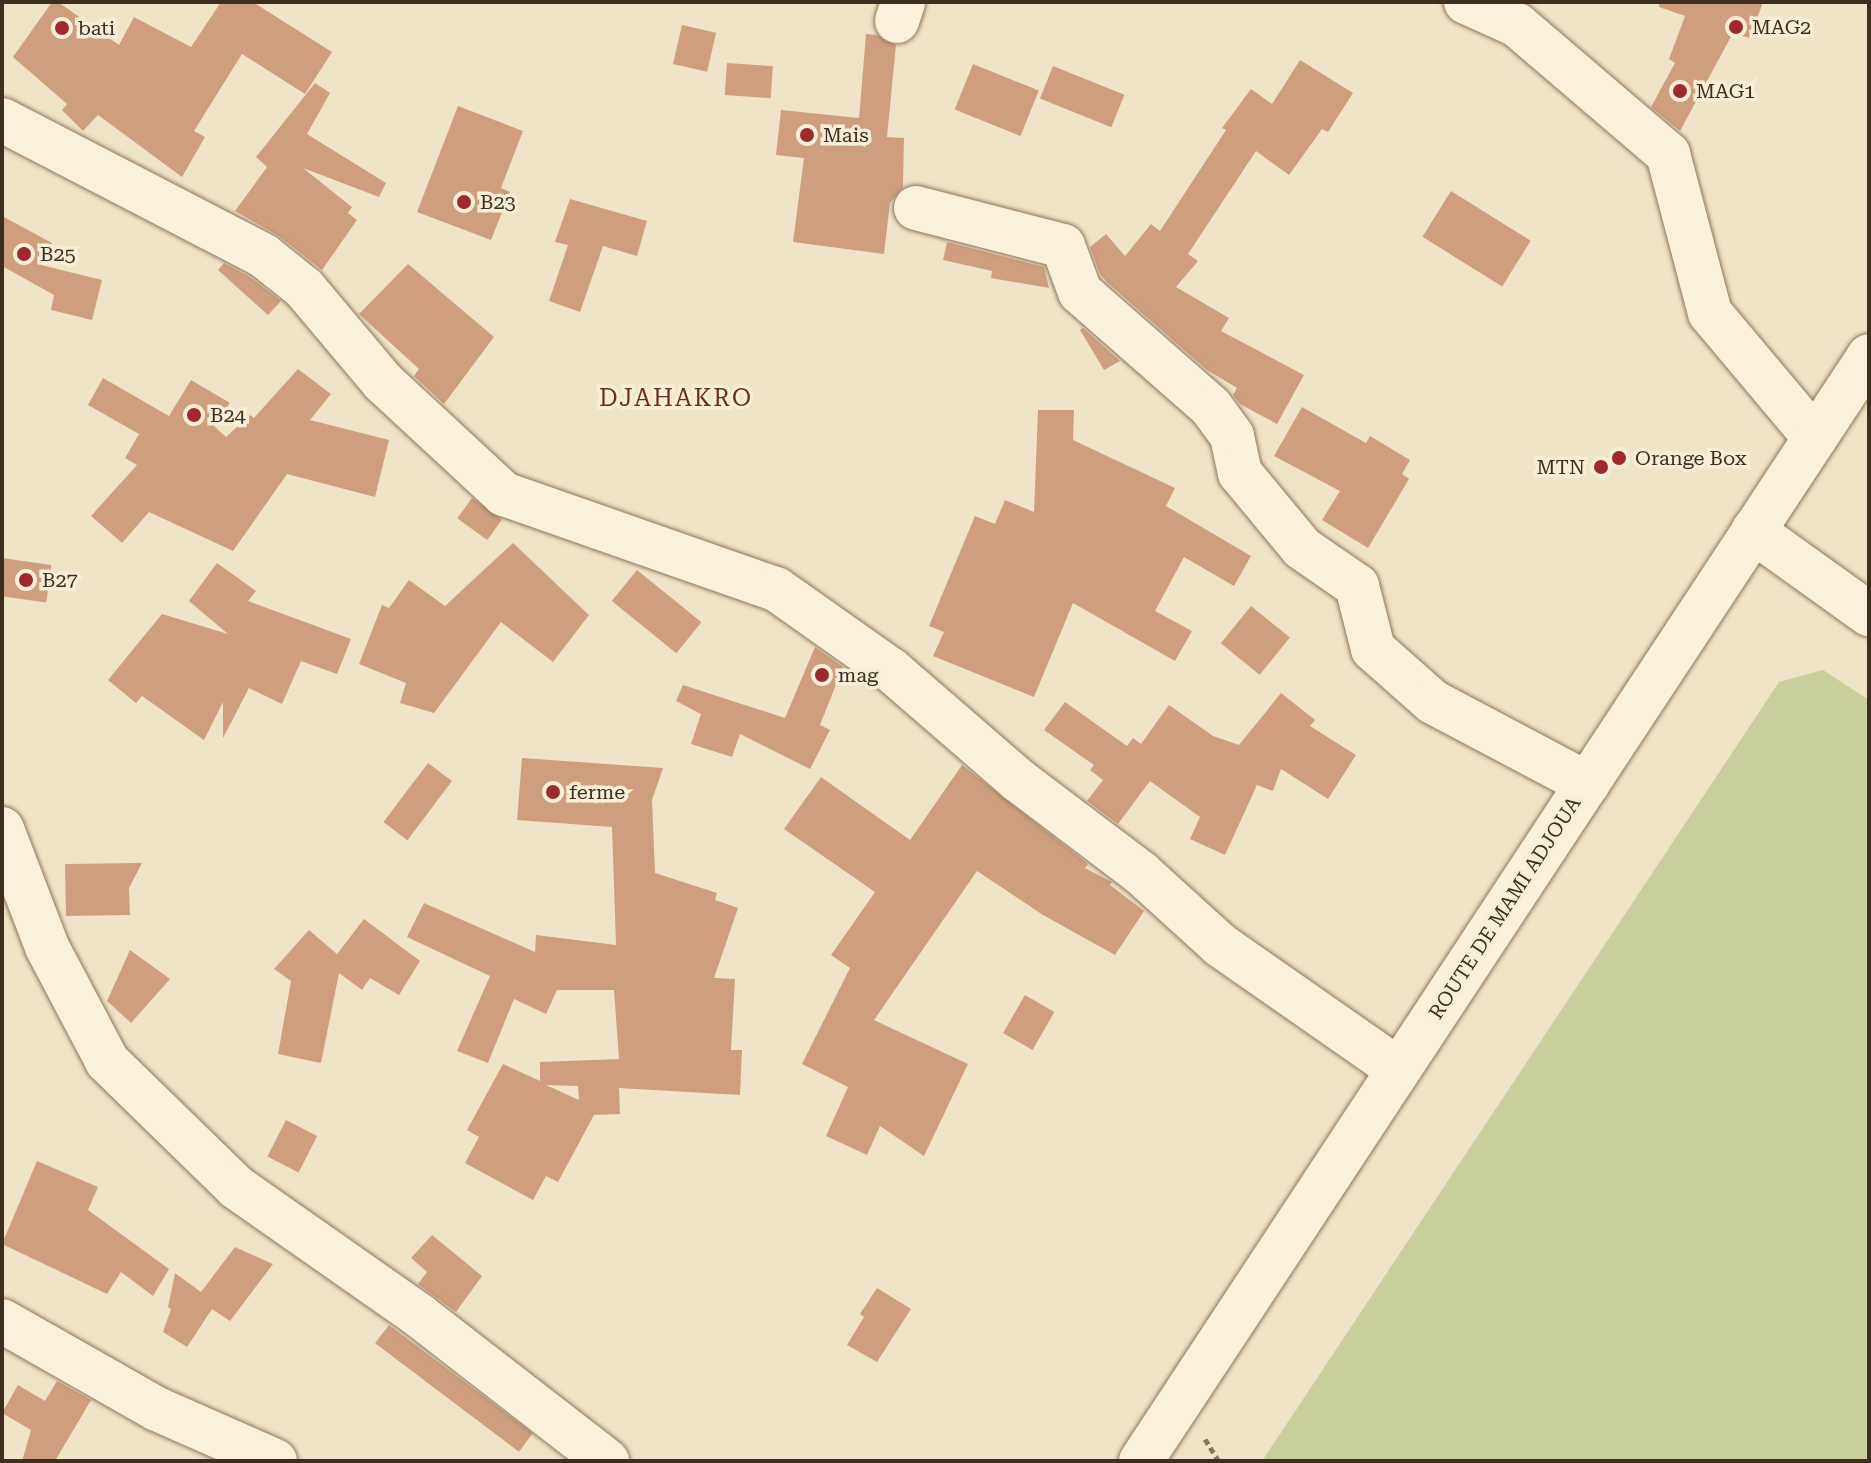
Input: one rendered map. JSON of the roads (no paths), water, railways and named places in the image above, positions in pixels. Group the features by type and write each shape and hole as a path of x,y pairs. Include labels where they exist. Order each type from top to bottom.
{"street":[{"path":"1466,2 1517,25 1668,154 1710,313 1815,438"},
{"path":"2,120 264,256 304,288 383,382 504,494 776,589 891,670 1018,780 1141,873 1220,945 1399,1070"},
{"path":"916,208 1063,246 1080,292 1211,407 1232,436 1240,473 1302,548 1357,586 1373,649 1433,702 1588,784"},
{"name":"ROUTE DE MAMI ADJOUA","path":"1141,1461 1815,438 1862,384"},
{"path":"1753,531 1869,614"},
{"path":"2,829 47,947 107,1061 236,1187 420,1316 607,1461"},
{"path":"2,1321 157,1409 275,1461"}],"place":[{"name":"MAG2","path":"1736,27"},
{"name":"bati","path":"62,28"},
{"name":"MAG1","path":"1680,91"},
{"name":"Mais","path":"807,135"},
{"name":"B23","path":"464,202"},
{"name":"B25","path":"24,254"},
{"name":"B24","path":"194,415"},
{"name":"Orange Box","path":"1619,458"},
{"name":"MTN","path":"1601,467"},
{"name":"B27","path":"26,580"},
{"name":"mag","path":"822,675"},
{"name":"ferme","path":"553,792"}],"district":[{"name":"DJAHAKRO","path":"676,399"}]}
